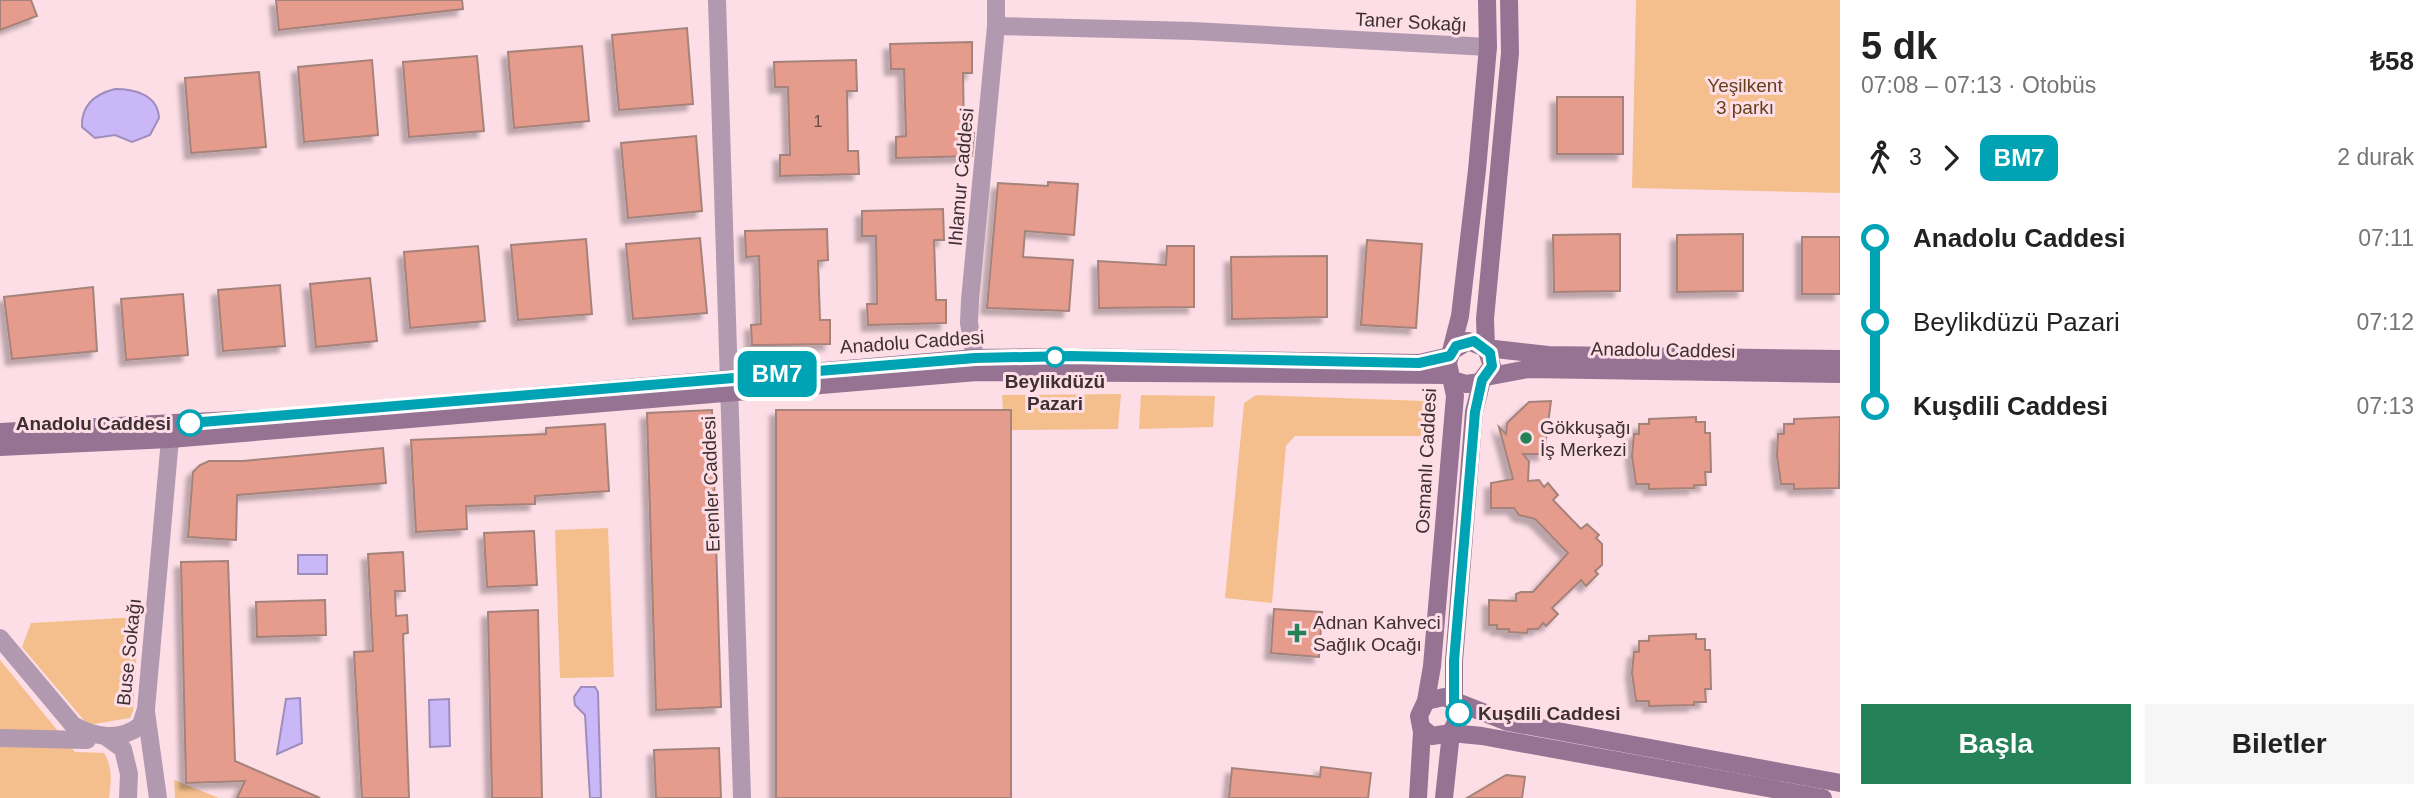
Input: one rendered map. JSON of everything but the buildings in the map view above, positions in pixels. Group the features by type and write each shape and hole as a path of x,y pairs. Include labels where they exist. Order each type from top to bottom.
{"main road":[{"name":"Osmanlı Caddesi","path":"1418,798 1422,728 1419,710 1426,701 1432,666 1455,396 1451,378 1451,354 1460,316 1488,47 1487,0"},
{"path":"1444,798 1451,733 1459,722 1454,703 1454,661 1474,421 1484,379 1492,366 1486,348 1485,319 1510,52 1509,0"},
{"path":"1451,354 1468,341 1486,348"},
{"name":"Anadolu Caddesi","path":"1486,348 1548,355 1840,359"},
{"name":"Anadolu Caddesi","path":"0,447 976,365 1236,366 1419,363 1451,354"},
{"name":"Anadolu Caddesi","path":"1236,366 1451,378"},
{"name":"Anadolu Caddesi","path":"1484,379 1528,369 1840,374"},
{"path":"1451,378 1466,384 1484,379"},
{"name":"Anadolu Caddesi","path":"0,432 170,432"},
{"path":"1426,701 1444,697 1508,722 1840,783"},
{"path":"1422,728 1439,737 1451,733 1823,798"}],"street":[{"name":"Erenler Caddesi","path":"716,0 742,798"},
{"name":"Ihlamur Caddesi","path":"976,365 969,323 970,300 996,26 996,0"},
{"name":"Taner Sokağı","path":"996,26 1193,31 1488,47"},
{"name":"Buse Sokağı","path":"96,738 119,736 135,730 141,725 146,709 170,432"},
{"path":"0,638 72,725 123,749 128,767 128,798"},
{"path":"146,709 158,798"},
{"path":"0,738 96,738"}],"green space":[{"name":"Yeşilkent 3 parkı","path":"1636,0 1840,0 1840,193 1632,188"},
{"path":"1121,394 1118,429 1011,430 1003,410 1002,395"},
{"path":"1141,395 1215,396 1213,427 1139,429"},
{"path":"1256,395 1425,401 1421,436 1295,436 1286,446 1272,603 1225,598 1244,403"},
{"path":"608,528 614,677 560,678 555,530"},
{"path":"139,617 133,711 130,718 88,725 22,647 31,623"},
{"path":"0,660 75,752 104,753 110,769 109,798 0,798"},
{"path":"174,780 219,798 175,798"}],"shaded area":[{"path":"115,89 137,92 155,104 159,118 150,135 132,142 115,135 95,138 82,127 84,112 91,102 101,94"},
{"path":"298,555 327,555 327,574 298,574"},
{"path":"581,687 595,687 598,692 601,798 590,798 585,715 575,705 574,697"},
{"path":"300,698 302,743 277,754 286,699"},
{"path":"449,699 450,746 430,747 429,700"}],"bus line":[{"name":"BM7","path":"190,423 975,358 1070,356 1419,363 1450,356 1456,346 1474,341 1481,343 1490,353 1492,366 1482,380 1475,412 1454,661 1454,703 1459,713"}],"place":[{"name":"Beylikdüzü Pazari","path":"1055,357"},
{"name":"Anadolu Caddesi","path":"190,423"},
{"name":"Gökkuşağı İş Merkezi","path":"1526,438"},
{"name":"Adnan Kahveci Sağlık Ocağı","path":"1297,633"},
{"name":"Kuşdili Caddesi","path":"1459,713"}]}
